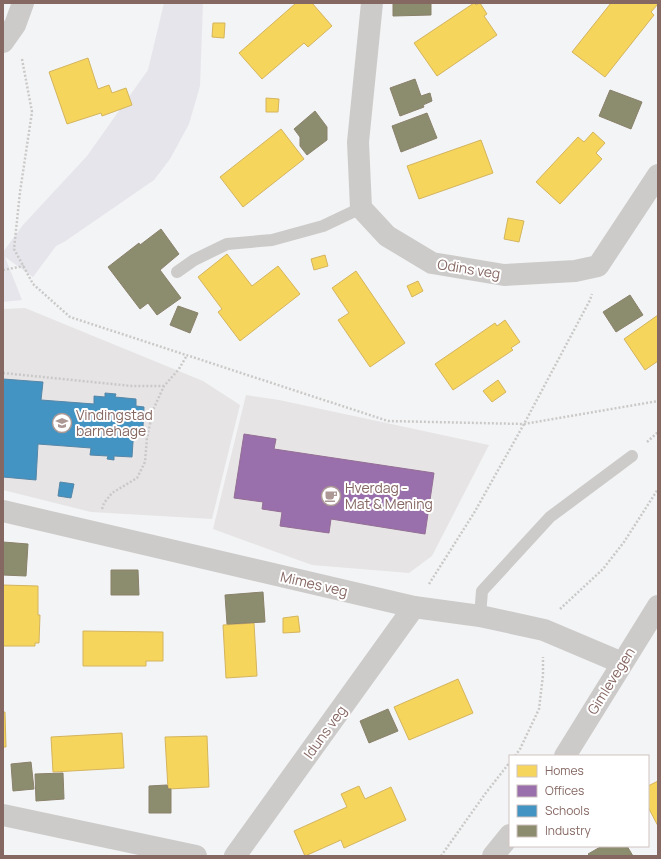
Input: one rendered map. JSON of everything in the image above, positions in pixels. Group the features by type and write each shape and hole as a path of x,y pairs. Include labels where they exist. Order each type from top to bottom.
{"street":[{"path":"3,42 15,25 23,3"},
{"path":"361,208 358,142 372,3"},
{"path":"598,266 658,176"},
{"name":"Odins veg","path":"361,208 387,236 432,263 504,276 575,271 598,266"},
{"name":"Mimes veg","path":"3,511 414,607 480,616 544,630 622,663"},
{"name":"Gimlevegen","path":"566,755 658,606"},
{"name":"Iduns veg","path":"235,856 414,607"},
{"path":"3,815 196,856"},
{"path":"493,856 509,835"}],"lane":[{"path":"177,272 194,260 226,244 272,240 323,226 361,208"},
{"path":"480,616 482,591 550,517 632,456"}],"path":[{"path":"15,25 32,112 20,192 14,249 33,284 70,317 388,421 524,424 658,401"},
{"path":"3,270 24,266"},
{"path":"414,607 474,513 524,424 590,300 598,266"},
{"path":"92,532 104,503 112,493 137,478 145,462 147,438 153,410 164,386 179,369 187,355"},
{"path":"3,373 132,386 164,386"},
{"path":"440,856 509,763"}],"shaded area":[{"path":"164,3 203,3 200,86 189,124 170,159 154,180 56,246 33,277 5,257 22,300 3,302 3,252 23,225 87,156 148,70"},
{"path":"25,308 203,381 240,405 212,519 91,512 3,490 3,309"},
{"path":"246,395 279,400 489,445 432,556 409,573 312,565 213,529"}],"building: Homes":[{"path":"296,3 312,3 332,26 308,47 304,43 262,79 239,53"},
{"path":"474,3 476,5 480,3 487,14 484,16 497,35 437,76 414,43"},
{"path":"611,3 658,4 651,12 654,15 605,77 572,52"},
{"path":"213,23 225,23 224,38 212,37"},
{"path":"88,58 98,89 109,85 112,93 126,88 132,105 102,116 101,113 67,124 49,72"},
{"path":"266,98 279,99 278,112 266,112"},
{"path":"281,129 304,159 243,207 220,177"},
{"path":"593,132 605,143 596,153 602,159 560,204 536,182 578,137 584,142"},
{"path":"481,140 493,173 419,199 407,166"},
{"path":"508,218 524,221 519,242 504,239"},
{"path":"227,254 252,286 278,266 300,294 240,341 218,312 222,309 198,277"},
{"path":"325,255 328,266 314,270 311,259"},
{"path":"356,271 405,343 370,367 338,320 349,313 332,288"},
{"path":"418,281 423,291 412,297 407,286"},
{"path":"658,315 658,361 645,370 624,339"},
{"path":"505,320 520,342 511,348 513,350 453,390 435,364 495,323 497,326"},
{"path":"498,380 506,392 492,402 483,391"},
{"path":"3,585 38,586 38,615 40,615 39,643 35,643 35,646 3,646"},
{"path":"298,616 300,632 283,633 283,618"},
{"path":"254,623 257,676 226,678 223,625"},
{"path":"83,631 163,632 163,661 146,661 146,666 83,666"},
{"path":"458,679 473,713 409,740 394,707"},
{"path":"3,712 5,712 6,747 3,747"},
{"path":"122,733 124,768 53,772 51,737"},
{"path":"207,736 209,787 168,789 165,737"},
{"path":"658,781 658,826 649,809 649,786"},
{"path":"359,786 365,799 391,787 406,820 344,848 341,840 305,856 294,831 347,807 341,794"}],"building: Offices":[{"path":"244,434 276,439 274,449 434,473 425,534 331,519 329,533 280,526 282,512 262,509 263,502 234,498"}],"building: Schools":[{"path":"3,379 43,382 41,400 94,404 94,396 105,397 105,393 116,394 115,397 136,399 136,406 144,407 143,427 134,427 132,457 114,456 114,460 107,459 108,456 90,455 91,448 38,444 36,480 3,477"},
{"path":"60,482 74,484 71,498 58,496"}],"building: Industry":[{"path":"393,3 431,3 431,15 393,16"},
{"path":"415,79 421,96 430,93 432,101 423,105 424,107 400,116 390,88"},
{"path":"610,90 642,102 631,129 599,116"},
{"path":"315,111 327,127 327,140 307,155 300,146 300,137 294,129"},
{"path":"427,113 437,138 401,152 392,126"},
{"path":"161,229 179,254 160,270 181,298 157,315 148,303 140,309 108,267 139,243 140,245"},
{"path":"630,295 643,315 616,332 603,312"},
{"path":"178,306 198,313 190,333 170,325"},
{"path":"3,542 28,544 26,576 3,575"},
{"path":"111,570 138,570 139,595 111,595"},
{"path":"263,592 265,622 227,624 225,595"},
{"path":"388,709 398,731 369,743 360,721"},
{"path":"31,762 34,789 13,791 11,764"},
{"path":"63,773 64,799 36,801 35,774"},
{"path":"167,785 168,789 171,789 171,813 149,813 149,786"},
{"path":"600,847 628,847 633,856 590,856 588,854"}],"place":[{"name":"Vindingstad barnehage","path":"62,423"},
{"name":"Hverdag - Mat & Mening","path":"331,496"}]}
